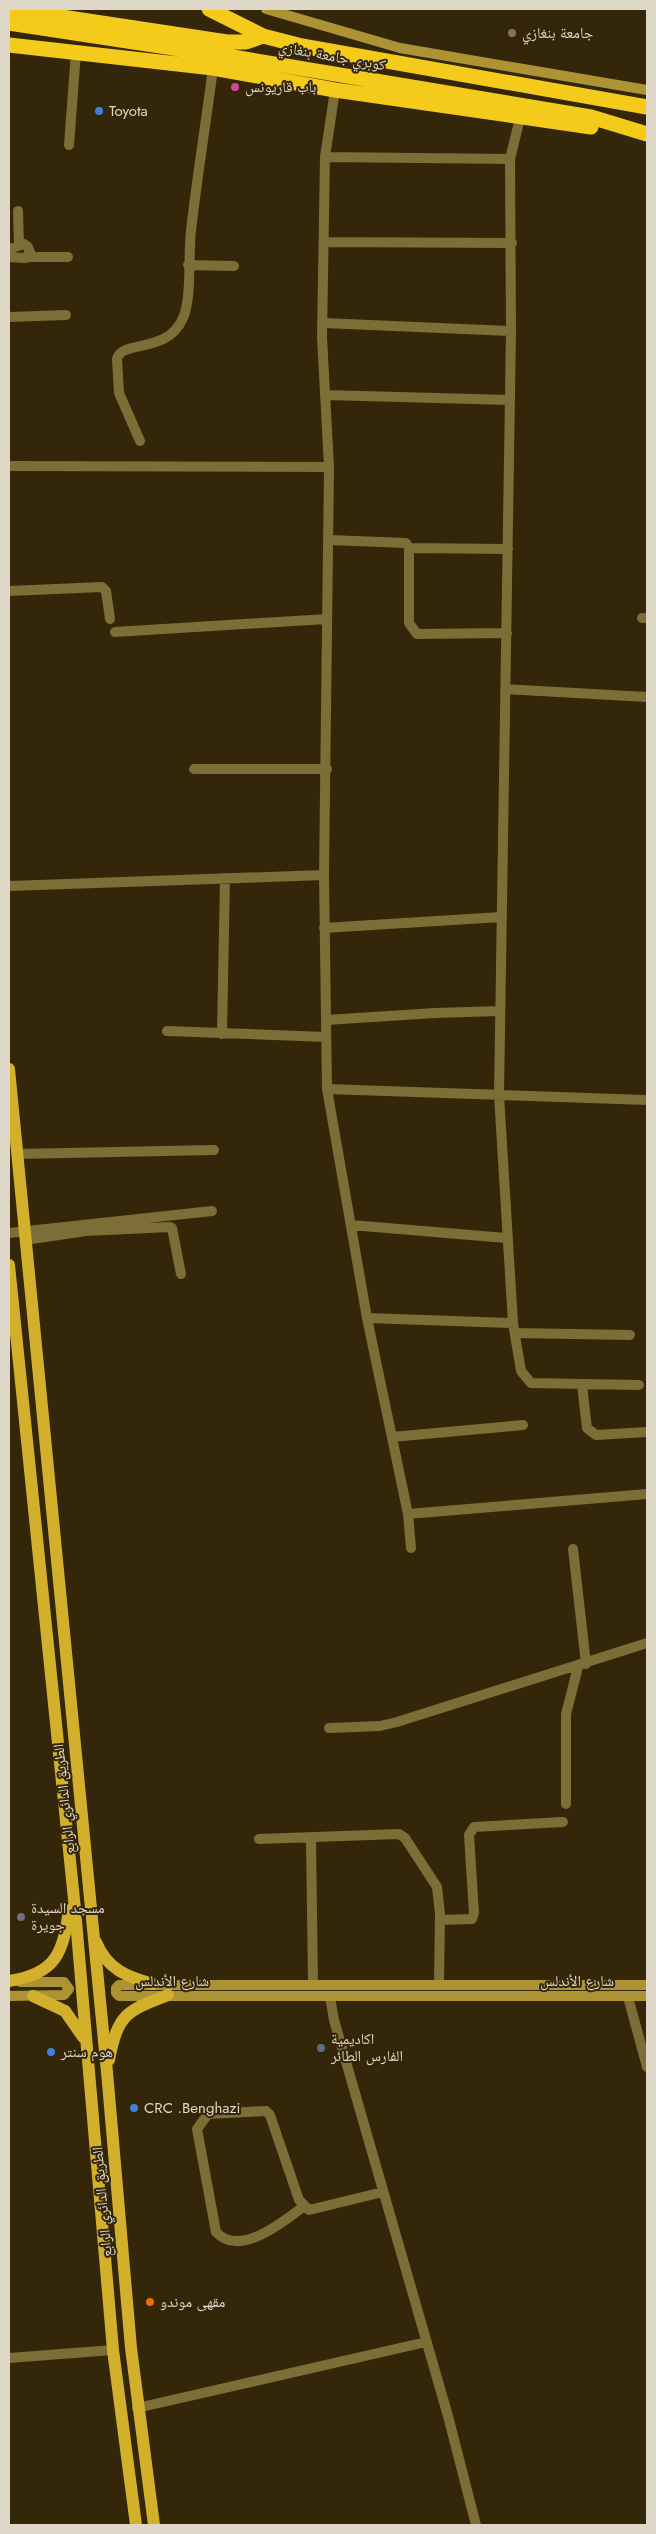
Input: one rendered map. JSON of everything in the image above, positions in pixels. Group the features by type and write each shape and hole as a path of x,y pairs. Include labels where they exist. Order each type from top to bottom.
{"highway":[{"name":"كوبري جامعة بنغازي","path":"9,9 34,20 238,58 591,117 647,135"},
{"path":"209,9 263,36 351,56 647,106"},
{"name":"كوبري جامعة بنغازي","path":"9,23 34,20 227,42 246,42 263,36"},
{"path":"9,45 213,68 335,90 647,135"}],"main road":[{"path":"266,9 400,48 647,90"},
{"name":"الطريق الدائري الرابع","path":"9,1069 138,2408 154,2525"},
{"name":"الطريق الدائري الرابع","path":"9,1265 72,1885 113,2350 136,2525"},
{"path":"9,1981 38,1974 55,1959 65,1938 72,1885"},
{"path":"92,1933 101,1954 112,1966 126,1976 153,1984"},
{"path":"9,1981 64,1982 69,1989 64,1996 9,1996"},
{"path":"409,1983 409,1996"},
{"name":"شارع الأندلس","path":"647,1985 440,1983 153,1984 119,1985 116,1988 116,1993 119,1996 647,1996"},
{"path":"33,1996 65,2011 85,2040"},
{"path":"107,2072 116,2030 123,2018 133,2010 168,1996"}],"street":[{"path":"68,145 76,52"},
{"path":"140,441 119,393 116,370 118,354 125,349 159,343 175,332 185,315 190,232 213,68"},
{"path":"335,90 325,157 323,324 329,540 324,875 327,1089 367,1318 408,1514 411,1548"},
{"path":"520,118 510,159 512,243 511,331 499,1095 506,1238 514,1328 521,1370 531,1383 639,1385"},
{"path":"325,157 510,159"},
{"path":"18,211 14,247 28,247 30,252 28,257"},
{"path":"324,242 512,243"},
{"path":"9,257 23,259 28,257 68,257"},
{"path":"188,265 234,266"},
{"path":"9,317 66,315"},
{"path":"323,324 511,331"},
{"path":"325,395 510,400"},
{"path":"9,466 328,467"},
{"path":"329,540 406,543 409,548 409,623 412,630 417,634 507,633"},
{"path":"409,548 508,549"},
{"path":"9,591 102,587 106,592 110,619"},
{"path":"116,632 327,619"},
{"path":"505,689 647,696"},
{"path":"194,769 327,768"},
{"path":"9,886 324,875"},
{"path":"222,1034 225,878"},
{"path":"324,928 501,918"},
{"path":"326,1020 500,1011"},
{"path":"168,1031 326,1037"},
{"path":"327,1089 647,1100"},
{"path":"17,1154 214,1150"},
{"path":"25,1236 124,1219 212,1211"},
{"path":"351,1225 506,1238"},
{"path":"9,1233 25,1236 170,1227 172,1228 181,1274"},
{"path":"367,1318 630,1335"},
{"path":"582,1385 587,1428 590,1433 596,1435 647,1432"},
{"path":"392,1437 523,1425"},
{"path":"408,1514 647,1494"},
{"path":"566,1804 566,1714 582,1666 573,1549"},
{"path":"329,1728 380,1726 397,1722 582,1666 647,1644"},
{"path":"440,1920 472,1919 474,1914 469,1835 474,1827 563,1822"},
{"path":"259,1839 399,1834 405,1838 437,1887 440,1920 440,1983"},
{"path":"311,1838 313,1984"},
{"path":"330,1996 334,2020 476,2525"},
{"path":"628,1997 647,2067"},
{"path":"303,2207 262,2236 230,2241 223,2240 216,2232 197,2128 201,2120 208,2114 266,2111 270,2114 298,2200 303,2207 309,2210 383,2192"},
{"path":"138,2408 426,2342"},
{"path":"9,2358 113,2350"}],"place":[{"name":"جامعة بنغازي","path":"512,33"},
{"name":"باب قاريونس","path":"235,87"},
{"name":"Toyota","path":"99,111"},
{"name":"مسجد السيدة جويرة","path":"21,1917"},
{"name":"اكاديمية الفارس الطائر","path":"321,2048"},
{"name":"هوم سنتر","path":"51,2052"},
{"name":"CRC .Benghazi","path":"134,2108"},
{"name":"مقهى موندو","path":"150,2302"}]}
